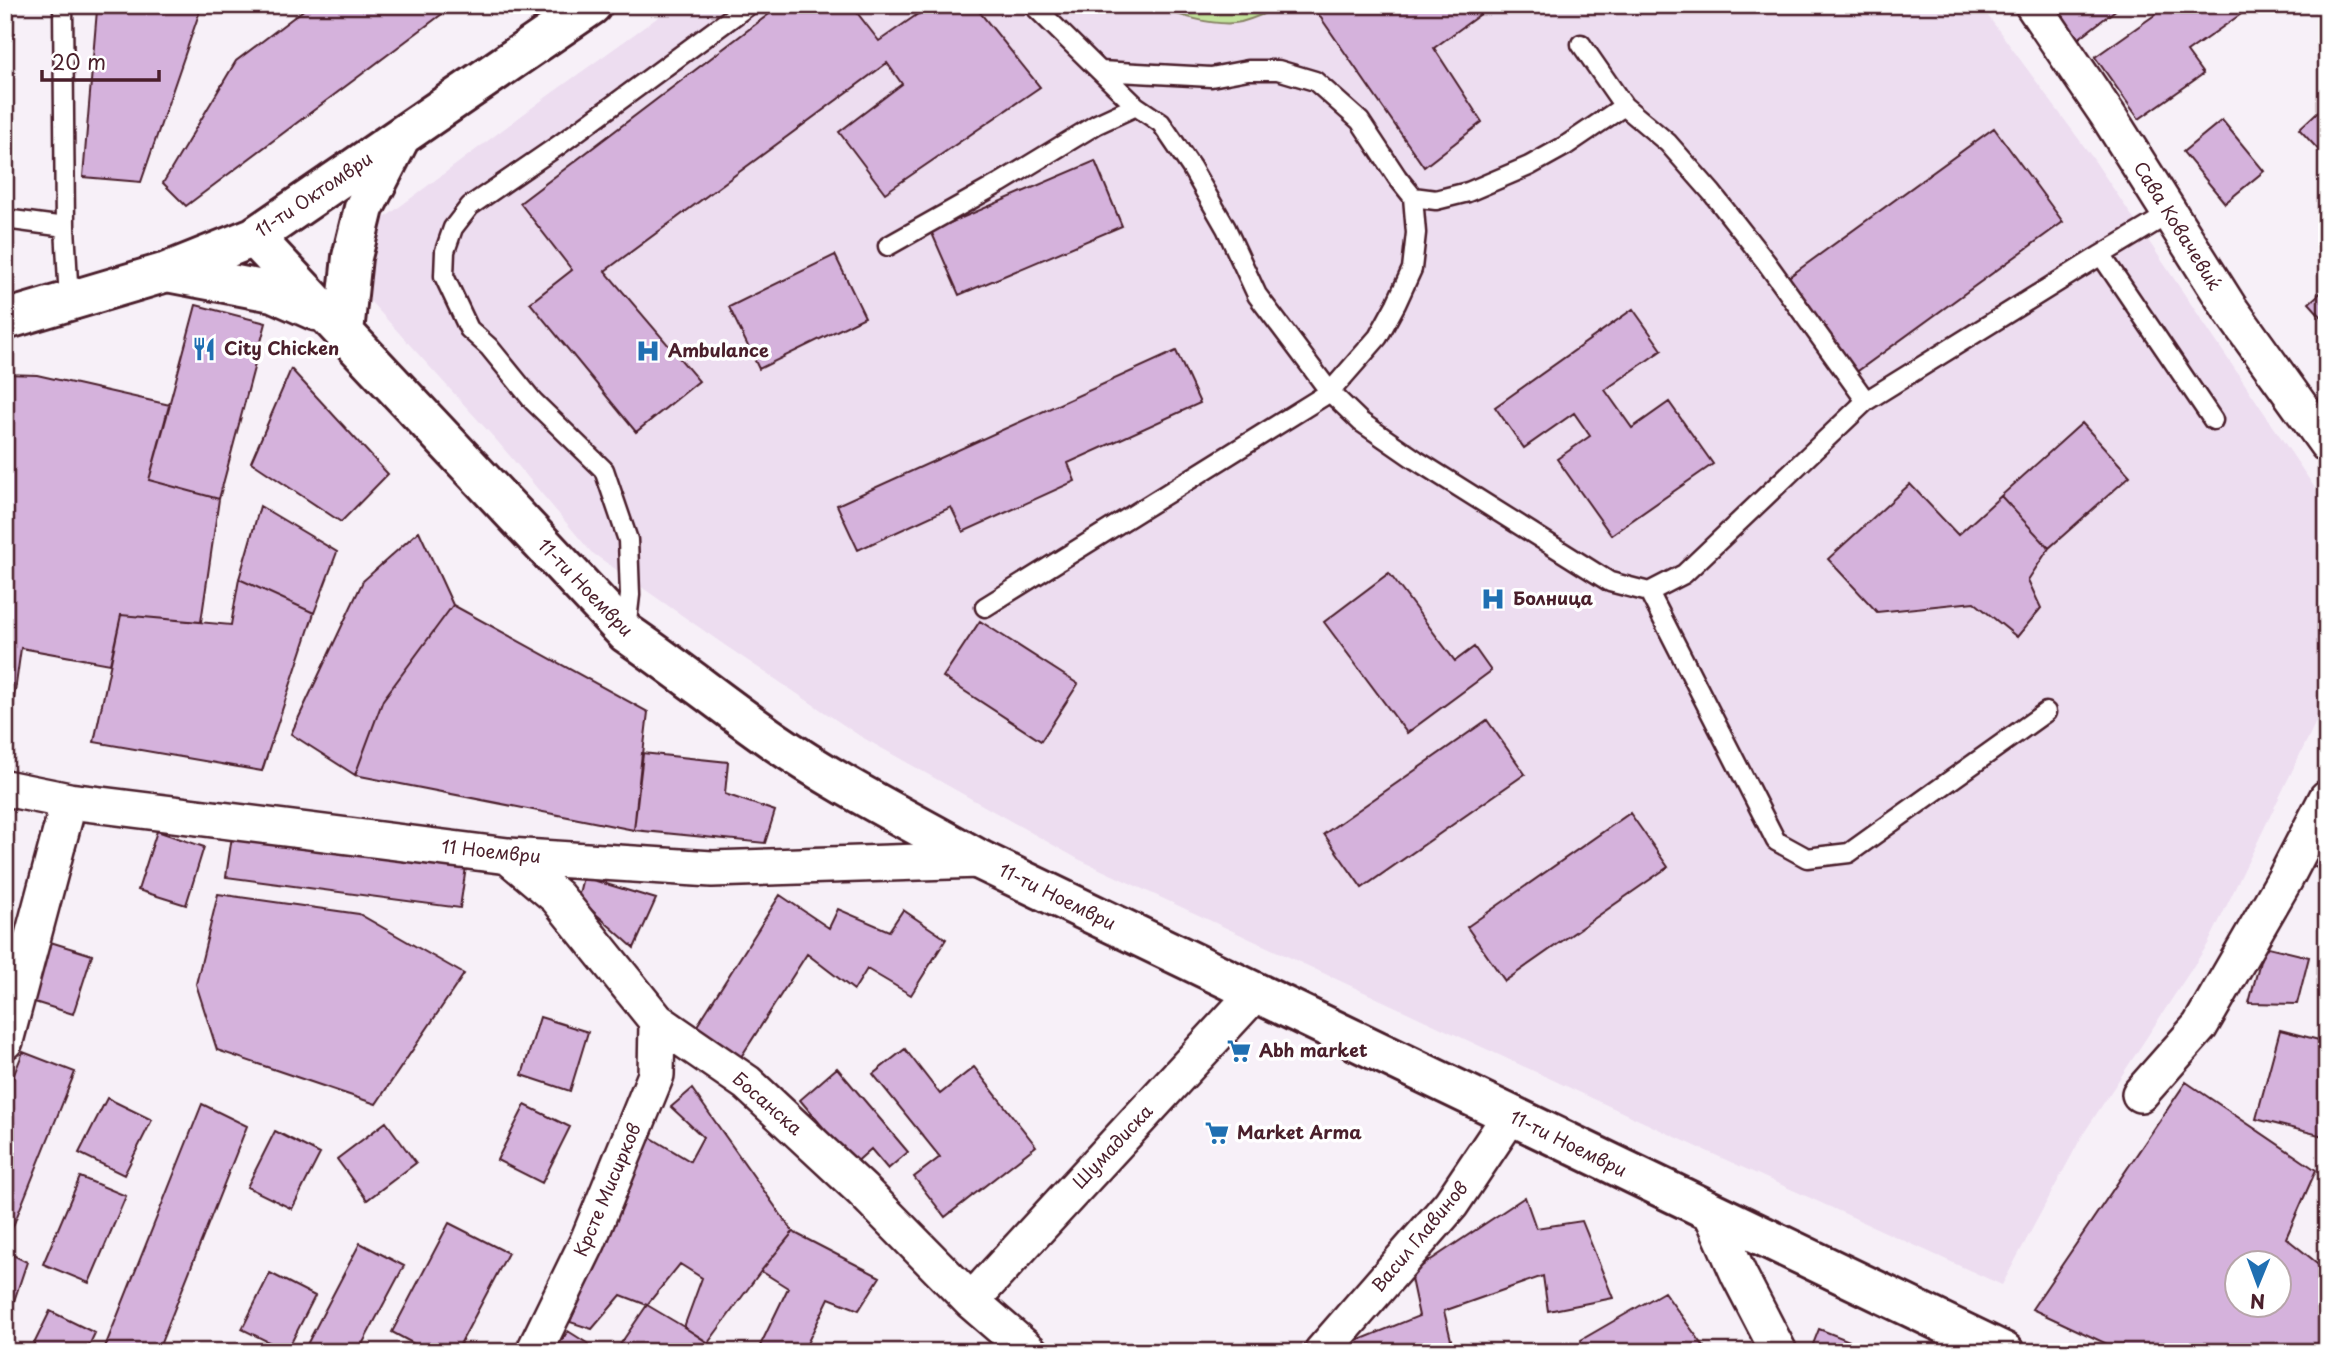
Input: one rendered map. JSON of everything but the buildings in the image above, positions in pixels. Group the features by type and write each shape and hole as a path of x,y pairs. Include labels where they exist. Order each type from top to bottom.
{"main road":[{"name":"11-ти Октомври","path":"5,320 167,272 254,237 592,5"},
{"path":"167,272 273,292 336,324 363,208 402,135"},
{"name":"11-ти Ноември","path":"254,237 626,633 774,741 863,795 980,859 2004,1352"}],"street":[{"name":"Сава Ковачевиќ","path":"2033,5 2107,114 2230,309 2327,444"},
{"name":"11 Ноември","path":"5,788 69,801 508,856 712,869 980,859"},
{"path":"2140,1094 2200,1026 2285,879 2327,798"},
{"path":"5,1041 69,801"},
{"name":"Босанска","path":"508,856 557,897 657,1021 747,1083 862,1190 971,1301 1030,1352"},
{"name":"Шумадиска","path":"971,1301 1255,993"},
{"name":"Крсте Мисирков","path":"534,1352 588,1241 656,1075 657,1021"},
{"name":"Васил Главинов","path":"1322,1352 1451,1204 1510,1116"},
{"path":"1711,1212 1739,1275 1779,1352"}],"lane":[{"path":"63,5 65,227 69,302"},
{"path":"626,633 630,595 628,540 604,470 533,401 489,347 469,329 444,276 445,251 453,228 470,206 559,145 749,5"},
{"path":"1033,5 1136,106 1161,123 1191,167 1226,228 1257,295 1330,392 1361,422 1598,575 1610,582 1649,592 1684,574 1866,401 2169,214"},
{"path":"1581,44 1624,106 1668,144 1712,193 1766,262 1866,401"},
{"path":"985,607 1330,392 1378,337 1412,269 1416,233 1413,197 1360,121 1315,81 1278,70 1248,70 1211,76 1100,71"},
{"path":"888,246 1097,124 1136,106"},
{"path":"1413,197 1436,200 1468,192 1530,166 1624,106"},
{"path":"5,219 65,227"},
{"path":"2101,255 2213,420"},
{"path":"1649,592 1776,841 1807,858 1849,853 2046,712"}],"shaded area":[{"name":"Болница","path":"675,5 1980,5 2092,157 2327,506 2327,699 2208,944 2082,1136 2002,1285 1669,1134 1078,859 860,736 591,552 498,442 331,258 545,98"}],"green space":[{"path":"1151,5 1282,5 1241,22 1220,23 1196,19"}],"place":[{"name":"City Chicken","path":"204,349"},
{"name":"Ambulance","path":"648,351"},
{"name":"Болница","path":"1493,599"},
{"name":"Abh market","path":"1239,1051"},
{"name":"Market Arma","path":"1217,1133"}]}
